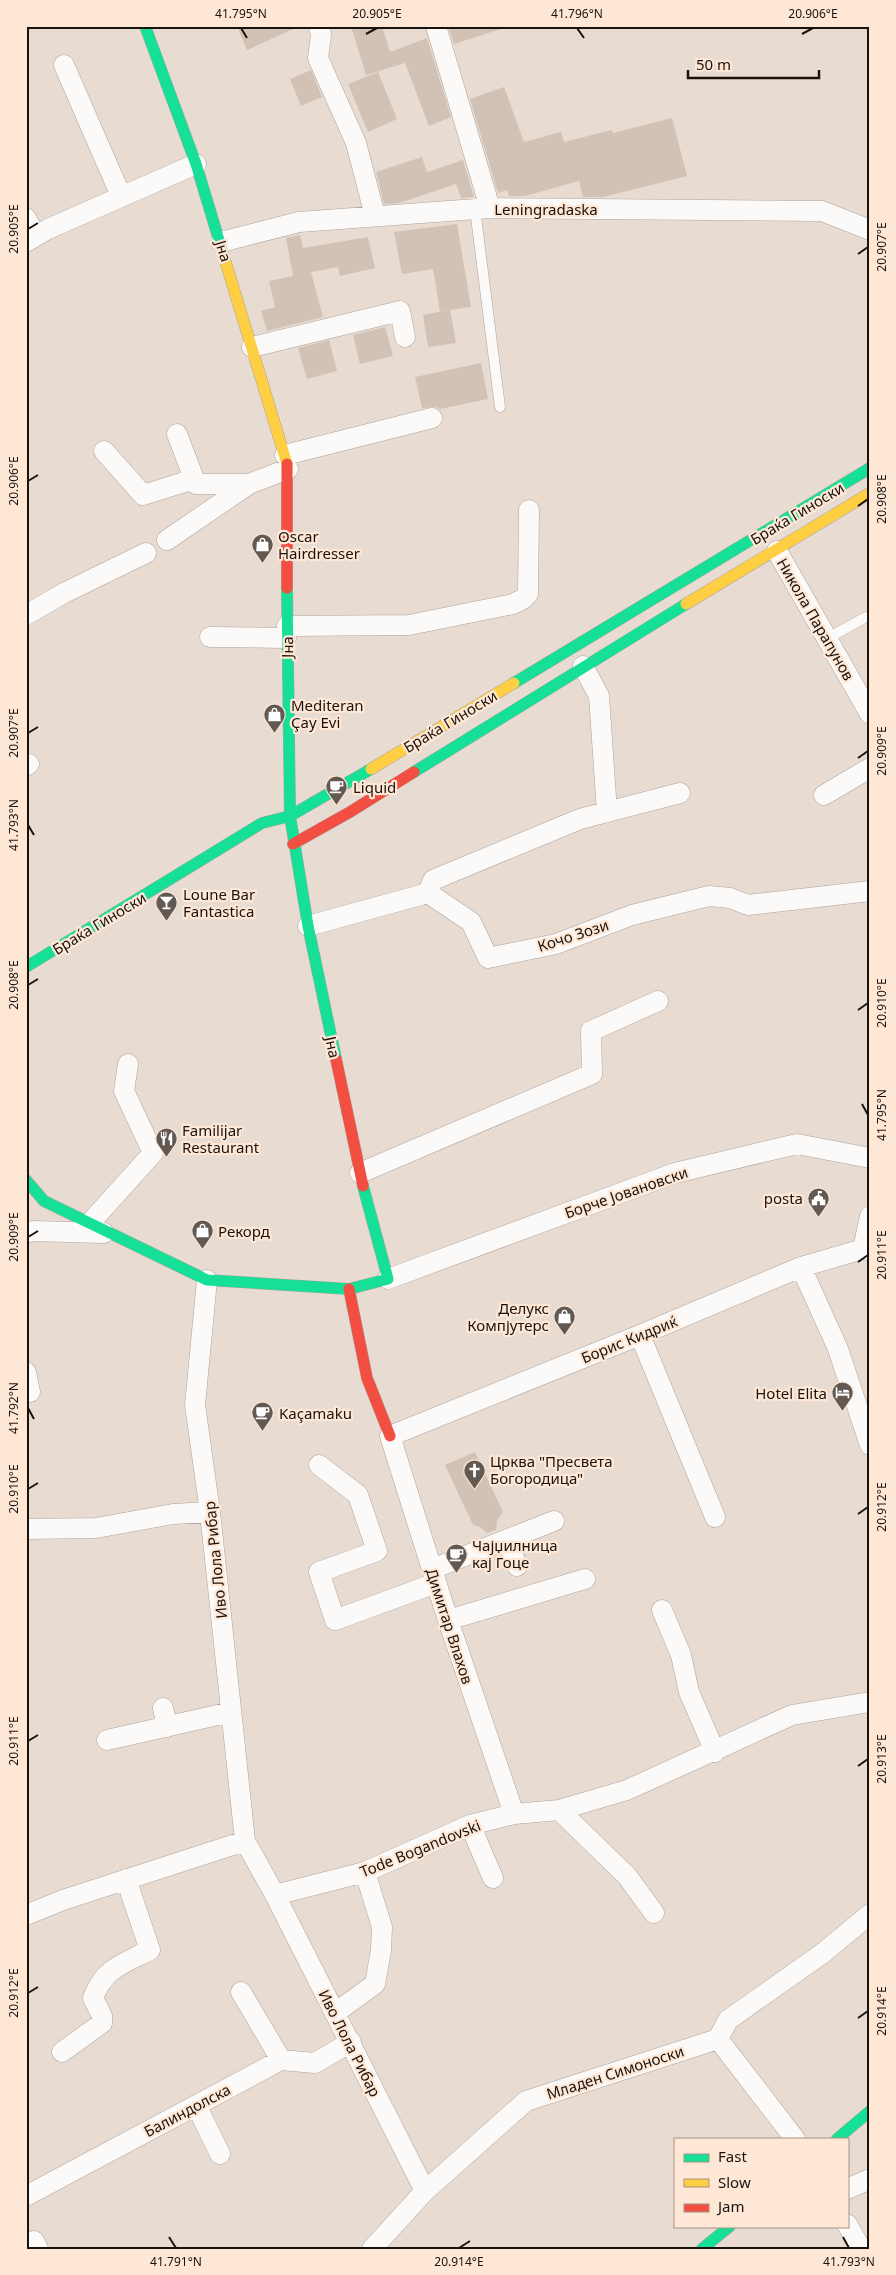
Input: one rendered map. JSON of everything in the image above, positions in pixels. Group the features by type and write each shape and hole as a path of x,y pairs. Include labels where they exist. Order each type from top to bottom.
{"street":[{"name":"Јна","path":"144,26 196,164 287,462 287,632 290,816 293,844 308,926 360,1173 388,1279"},
{"path":"319,26 321,35 318,58 356,143 375,216"},
{"path":"436,26 482,209"},
{"path":"64,65 121,196"},
{"path":"26,218 31,239 48,229 196,164"},
{"name":"Leningradaska","path":"221,242 299,222 482,209 822,211 870,230"},
{"path":"252,347 400,311 405,337"},
{"path":"167,540 249,484 287,462 432,418"},
{"path":"177,434 196,484 249,484"},
{"path":"104,451 143,495 194,478"},
{"name":"Браќа Гиноски","path":"26,967 262,823 290,816 337,790 870,468"},
{"name":"Браќа Гиноски","path":"293,844 350,812 583,666 777,551 870,493"},
{"path":"210,637 408,625 513,604 528,594 529,510"},
{"name":"Никола Парапунов","path":"777,551 870,714"},
{"path":"26,615 64,593 146,553"},
{"path":"583,666 599,696 607,812"},
{"path":"824,795 870,768"},
{"path":"308,926 428,892 434,880 580,819 680,793"},
{"name":"Кочо Зози","path":"428,892 471,922 488,958 556,944 632,915 709,896 730,898 748,904 870,891"},
{"path":"360,1173 592,1074 591,1031 658,1001"},
{"path":"89,1224 153,1153 124,1091 128,1064"},
{"name":"Борче Јовановски","path":"388,1279 675,1173 797,1144 870,1158"},
{"path":"26,1180 44,1201 108,1234 207,1280 349,1289 388,1279"},
{"path":"44,1201 30,1232 108,1234"},
{"path":"866,1250 870,1216"},
{"name":"Борис Кидриќ","path":"390,1436 640,1335 801,1267 866,1250"},
{"path":"801,1267 838,1349 870,1445"},
{"name":"Иво Лола Рибар","path":"207,1280 195,1405 210,1512 245,1841"},
{"path":"349,1289 367,1378 390,1436"},
{"path":"640,1335 715,1517"},
{"path":"26,1372 30,1392"},
{"name":"Димитар Влахов","path":"390,1436 448,1620 514,1814"},
{"path":"319,1465 358,1495 377,1550 318,1572 335,1620 434,1576 508,1540 554,1521"},
{"path":"26,1529 96,1528 174,1514 210,1512"},
{"path":"508,1540 517,1566"},
{"path":"448,1620 585,1579"},
{"path":"662,1610 681,1655 689,1692 715,1752"},
{"name":"Tode Bogandovski","path":"275,1895 365,1872 470,1825 514,1814 559,1810 627,1790 715,1752 792,1715 870,1702"},
{"path":"107,1740 165,1717 231,1712"},
{"path":"559,1810 627,1876 654,1913"},
{"path":"470,1825 492,1878"},
{"path":"26,1916 63,1900 245,1841 275,1895"},
{"path":"335,2013 375,1984 381,1950 382,1927 365,1872"},
{"path":"62,2052 102,2023 102,2016 94,1998 100,1981 115,1967 150,1950 126,1879"},
{"name":"Иво Лола Рибар","path":"275,1895 425,2191"},
{"path":"794,2138 718,2038 728,2020 823,1953 870,1914"},
{"path":"241,1992 281,2060 315,2063 351,2042"},
{"name":"Младен Симоноски","path":"372,2249 425,2191 526,2102 718,2038"},
{"name":"Балиндолска","path":"26,2196 281,2060"},
{"path":"196,2105 220,2154"},
{"path":"838,2138 870,2111"},
{"path":"848,2189 870,2179"},
{"path":"848,2226 861,2249"},
{"path":"702,2249 728,2228"},
{"path":"26,2245 34,2241 38,2249"}],"lane":[{"path":"482,209 500,407"},
{"path":"828,638 866,617"}],"building":[{"path":"237,26 300,26 247,50"},
{"path":"351,26 382,26 390,52 427,38 451,117 429,126 405,63 366,75"},
{"path":"458,26 500,26 501,29 454,44 449,29"},
{"path":"311,70 322,97 301,106 290,79"},
{"path":"378,72 397,119 368,132 348,84"},
{"path":"504,87 524,142 561,132 564,142 612,130 613,133 672,118 687,176 603,197 583,197 579,181 525,196 509,196 507,190 498,193 470,99"},
{"path":"422,157 427,172 463,160 474,197 461,198 456,184 399,203 384,204 376,172"},
{"path":"457,224 471,307 450,310 456,343 428,347 423,315 448,310 440,311 433,269 402,274 394,232"},
{"path":"300,235 303,248 368,237 375,268 340,276 338,267 311,272 323,317 267,331 261,311 275,307 269,281 293,276 286,238"},
{"path":"385,327 393,356 360,364 353,335"},
{"path":"329,340 337,371 307,379 298,348"},
{"path":"481,363 488,399 440,409 435,407 422,408 415,377"},
{"name":"Црква \"Пресвета Богородица\"","path":"475,1452 503,1512 497,1520 496,1530 487,1533 480,1527 473,1525 445,1465"}],"traffic: fast":[{"path":"145,26 196,164 225,260"},
{"path":"514,683 870,468"},
{"path":"287,588 290,816 308,926 336,1059"},
{"path":"414,772 686,604"},
{"path":"26,967 262,823 290,816 371,769"},
{"path":"26,1180 44,1201 207,1280 349,1289 388,1279 363,1186"},
{"path":"838,2138 870,2111"},
{"path":"702,2249 728,2228"}],"traffic: slow":[{"path":"225,260 287,464"},
{"path":"686,604 870,493"},
{"path":"371,769 514,683"}],"traffic: jam":[{"path":"287,464 287,588"},
{"path":"293,844 350,812 414,772"},
{"path":"336,1059 363,1186"},
{"path":"349,1289 367,1378 390,1436"}],"place":[{"name":"Oscar Hairdresser","path":"262,564"},
{"name":"Mediteran Çay Evi","path":"275,733"},
{"name":"Liquid","path":"337,806"},
{"name":"Loune Bar Fantastica","path":"167,922"},
{"name":"Familijar Restaurant","path":"166,1158"},
{"name":"posta","path":"819,1217"},
{"name":"Рекорд","path":"202,1250"},
{"name":"Делукс Компјутерс","path":"565,1336"},
{"name":"Hotel Elita","path":"843,1412"},
{"name":"Kaçamaku","path":"263,1432"},
{"name":"Црква \"Пресвета Богородица\"","path":"474,1489"},
{"name":"Чајџилница кај Гоце","path":"456,1573"}]}
